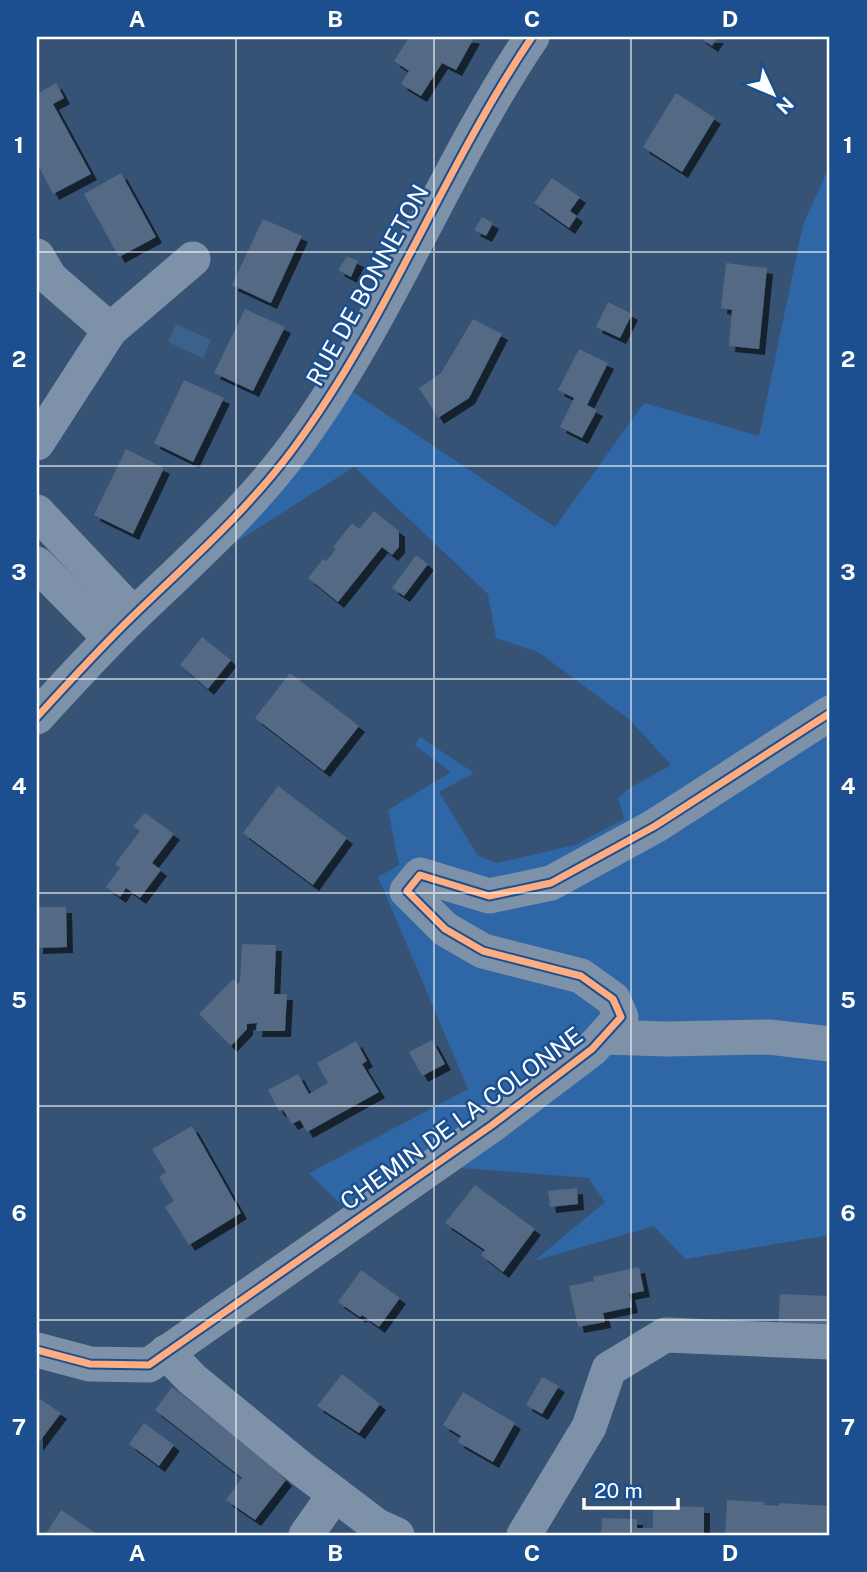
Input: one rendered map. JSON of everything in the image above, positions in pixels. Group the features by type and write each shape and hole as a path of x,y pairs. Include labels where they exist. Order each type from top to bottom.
{"street":[{"name":"RUE DE BONNETON","path":"37,717 122,626 254,496 293,449 365,339 500,83 532,37"},
{"path":"37,256 50,278 110,330"},
{"path":"37,443 110,330 192,259"},
{"path":"37,512 122,626"},
{"path":"37,564 122,626"},
{"name":"CHEMIN DE LA COLONNE","path":"37,1350 90,1364 149,1365 492,1125 592,1049 621,1017 613,999 581,976 484,951 444,929 407,891 420,875 489,896 551,883 655,826 830,713"},
{"path":"603,1037 769,1037 830,1044"},
{"path":"524,1535 589,1427 609,1369 664,1335 830,1342"},
{"path":"166,1352 192,1379 335,1494 377,1526 397,1535"},
{"path":"306,1535 335,1494"}],"shaded area":[{"path":"830,165 830,1235 685,1259 654,1226 534,1261 605,1202 588,1178 461,1168 366,1229 309,1173 468,1089 378,877 399,865 388,810 451,772 415,745 420,737 474,773 439,792 478,856 497,863 575,845 624,819 618,798 628,789 671,765 630,720 538,652 496,638 488,594 354,467 211,558 353,392 555,527 644,403 759,436 803,225"},
{"path":"176,324 211,340 203,358 168,342"}],"building":[{"path":"409,37 474,38 456,70 442,63 421,96 401,84 409,71 394,61"},
{"path":"699,37 718,37 712,46"},
{"path":"56,83 64,98 53,104 91,174 53,194 37,163 37,94"},
{"path":"676,93 715,118 682,172 643,147"},
{"path":"121,173 156,237 119,257 84,194"},
{"path":"552,178 580,197 570,211 577,216 569,228 534,203"},
{"path":"482,217 493,223 486,236 474,230"},
{"path":"263,219 302,236 271,303 232,285"},
{"path":"347,256 358,261 351,277 338,270"},
{"path":"726,263 767,268 759,349 729,346 732,310 721,308"},
{"path":"608,302 632,314 620,338 596,327"},
{"path":"245,309 285,327 253,391 214,373"},
{"path":"473,319 502,334 469,398 438,418 419,388 441,373"},
{"path":"579,349 608,363 587,405 597,410 582,438 560,427 574,398 558,390"},
{"path":"184,380 224,398 193,462 154,443"},
{"path":"126,449 164,468 133,534 94,515"},
{"path":"374,511 399,531 399,547 392,555 382,547 338,602 308,578 323,559 326,561 336,549 333,547 352,523 359,529"},
{"path":"416,555 428,564 404,596 392,588"},
{"path":"202,637 231,660 208,689 180,665"},
{"path":"290,673 359,726 324,771 255,718"},
{"path":"278,786 347,838 313,885 243,833"},
{"path":"145,813 174,834 152,863 161,870 140,898 126,888 120,897 106,887 120,868 115,864 140,831 133,826"},
{"path":"37,907 66,907 67,947 37,948"},
{"path":"242,944 276,945 274,994 287,994 285,1031 256,1031 257,1023 247,1024 247,1029 231,1046 199,1014 233,979 238,984 240,981"},
{"path":"432,1040 445,1064 422,1076 409,1052"},
{"path":"356,1041 367,1061 362,1064 379,1092 307,1132 300,1120 292,1124 283,1110 279,1111 268,1090 298,1074 309,1094 328,1083 317,1063"},
{"path":"192,1126 241,1213 189,1245 165,1207 174,1201 159,1177 166,1172 152,1149"},
{"path":"475,1185 535,1229 503,1272 481,1255 485,1250 445,1223"},
{"path":"577,1188 578,1204 550,1207 548,1191"},
{"path":"639,1267 644,1291 629,1294 632,1307 603,1313 605,1322 578,1327 569,1286 594,1281 593,1277"},
{"path":"361,1270 400,1298 379,1327 338,1302"},
{"path":"780,1294 830,1296 830,1333 778,1331"},
{"path":"342,1374 380,1404 359,1433 317,1406"},
{"path":"542,1377 559,1386 542,1414 526,1405"},
{"path":"172,1387 258,1454 286,1480 255,1520 226,1500 242,1478 155,1410"},
{"path":"463,1392 515,1423 493,1462 458,1442 461,1436 443,1425"},
{"path":"37,1397 61,1413 37,1445"},
{"path":"144,1423 174,1445 159,1466 129,1444"},
{"path":"727,1500 764,1502 764,1505 779,1506 779,1503 830,1506 829,1535 725,1535"},
{"path":"670,1506 704,1507 704,1535 601,1535 602,1518 637,1519 637,1528 653,1528 653,1509 670,1510"},
{"path":"61,1510 99,1535 45,1535"}],"cycle path":[{"path":"37,717 108,641 236,515 293,449 358,349 470,139 532,37"},
{"path":"37,1350 90,1364 149,1365 492,1125 592,1049 621,1017 613,999 581,976 483,951 445,929 407,891 420,875 489,896 551,883 655,826 830,713"}]}
